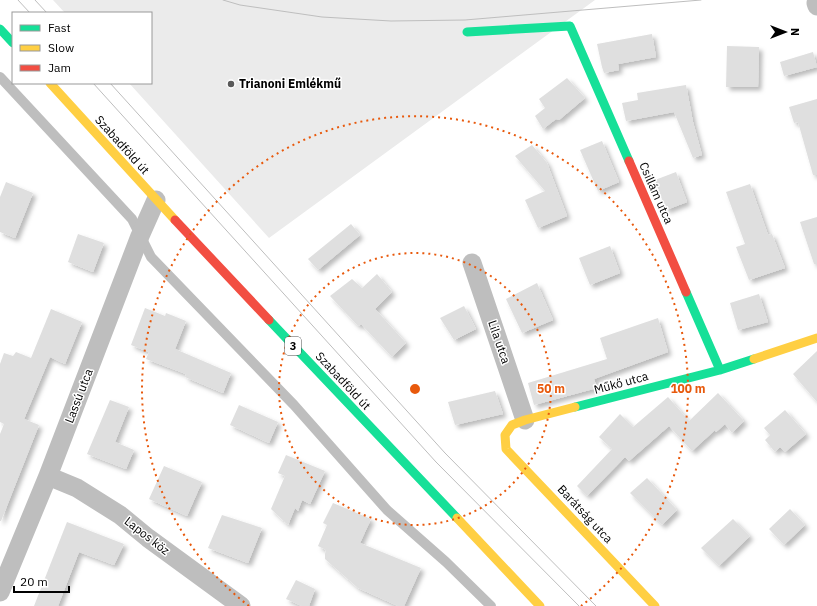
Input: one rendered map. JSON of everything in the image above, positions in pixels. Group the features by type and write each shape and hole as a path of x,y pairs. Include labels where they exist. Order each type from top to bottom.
{"street":[{"name":"Csillám utca","path":"467,32 570,26 720,370"},
{"path":"0,28 12,42"},
{"name":"Szabadföld út","path":"51,84 156,200 540,606"},
{"name":"Lassú utca","path":"0,592 48,476 140,236 156,200"},
{"name":"Lila utca","path":"472,263 525,420"},
{"name":"Műkő utca","path":"505,435 512,425 525,420 720,370 817,338"},
{"name":"Barátság utca","path":"505,435 506,449 655,606"},
{"name":"Lapos köz","path":"48,476 77,488 120,515 148,538 241,606"}],"lane":[{"path":"0,77 132,219 151,257 294,405 387,510 446,562 491,606"}],"shaded area":[{"path":"53,0 595,0 269,238 130,84 152,84 152,12 64,12"}],"building":[{"path":"652,34 656,57 618,64 619,70 604,73 597,44"},
{"path":"727,46 759,47 758,87 726,87"},
{"path":"813,52 817,67 784,76 780,62"},
{"path":"567,78 585,98 559,120 556,119 543,129 535,116 545,108 539,99"},
{"path":"686,85 693,122 702,155 693,158 674,112 626,121 622,103 638,100 637,93"},
{"path":"817,99 817,175 813,175 798,122 794,123 789,107"},
{"path":"602,141 619,182 598,191 580,150"},
{"path":"532,145 547,163 567,216 538,228 525,200 545,191 515,156"},
{"path":"676,172 687,202 666,210 655,180"},
{"path":"6,182 33,193 15,238 0,232 0,197"},
{"path":"750,184 768,235 772,234 785,268 749,280 736,247 745,244 726,192"},
{"path":"817,217 817,264 814,264 800,222"},
{"path":"351,224 360,235 318,270 308,259"},
{"path":"78,234 104,243 93,272 68,262"},
{"path":"610,246 620,273 590,285 579,258"},
{"path":"377,274 392,292 375,309 406,343 392,357 361,324 358,326 330,296 352,279 362,288"},
{"path":"537,283 553,320 522,333 506,299"},
{"path":"759,294 768,322 738,330 730,303"},
{"path":"464,306 476,329 454,340 440,318"},
{"path":"145,308 165,316 166,313 186,321 175,349 231,373 223,393 185,377 186,374 146,359 149,352 131,345"},
{"path":"51,309 82,322 65,364 50,357 24,419 39,425 0,521 0,434 4,424 0,422 0,364 4,353 13,356 16,352 31,358"},
{"path":"658,318 668,352 594,379 597,388 534,405 528,383 607,359 600,338"},
{"path":"817,351 817,402 793,374"},
{"path":"495,391 503,414 455,425 448,402"},
{"path":"718,393 744,421 732,433 725,424 716,432 715,430 692,451 669,426 629,461 625,457 587,496 577,486 612,449 599,437 620,414 633,427 668,397 689,421"},
{"path":"110,400 129,407 115,442 134,450 126,469 87,454"},
{"path":"239,405 278,422 269,443 230,425"},
{"path":"785,410 806,434 785,452 780,447 775,452 765,440 770,435 764,428"},
{"path":"286,455 325,471 310,504 302,500 298,511 295,508 288,525 271,509 285,476 278,473"},
{"path":"164,466 202,482 187,516 149,499"},
{"path":"647,478 677,510 662,525 630,493"},
{"path":"333,503 371,519 360,543 421,568 404,606 398,606 358,588 325,559 326,550 318,546 327,525 323,523"},
{"path":"790,509 805,525 784,545 769,529"},
{"path":"222,515 262,528 248,563 208,548"},
{"path":"733,519 750,536 719,566 701,548"},
{"path":"67,522 124,544 114,565 79,552 58,606 34,606"},
{"path":"296,580 315,589 309,606 302,606 286,599"}],"tram line":[{"path":"18,0 29,12"},
{"path":"35,0 46,12"},
{"path":"223,0 240,5 322,17 391,21 465,20 701,0"},
{"path":"94,84 436,462 579,606"},
{"path":"111,84 445,453 596,606"}],"traffic: fast":[{"path":"467,32 570,26 629,161"},
{"path":"0,29 12,42"},
{"path":"686,292 720,370"},
{"path":"269,320 457,518"},
{"path":"575,407 720,370 754,359"}],"traffic: slow":[{"path":"51,84 175,220"},
{"path":"754,359 817,338"},
{"path":"575,407 525,420 512,425 505,435 506,449 655,606"},
{"path":"457,518 540,606"}],"traffic: jam":[{"path":"629,161 686,292"},
{"path":"175,220 269,320"}],"place":[{"name":"Trianoni Emlékmű","path":"231,84"}]}
